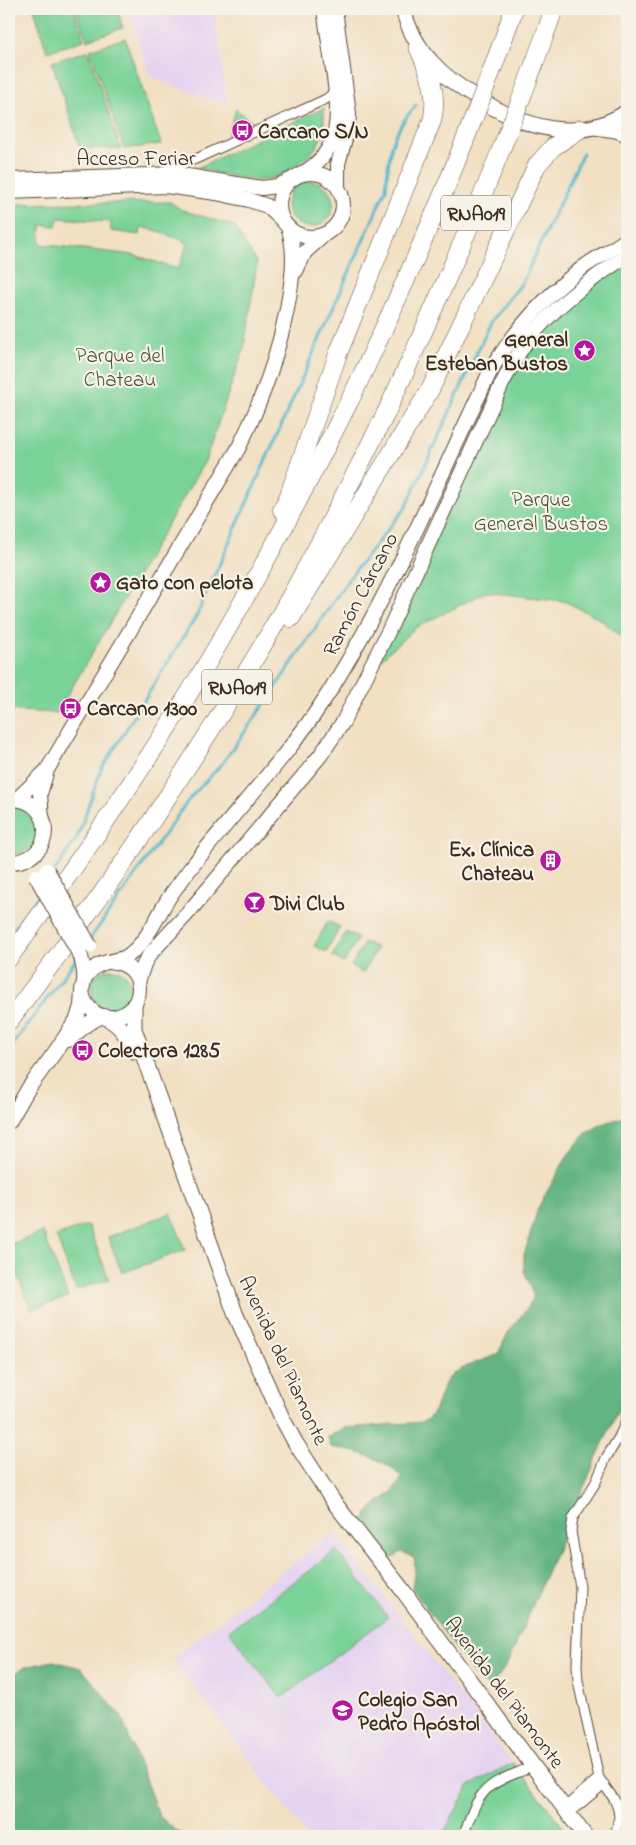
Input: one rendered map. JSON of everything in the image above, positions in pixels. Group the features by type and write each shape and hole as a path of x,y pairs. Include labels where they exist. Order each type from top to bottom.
{"highway":[{"name":"RNA019","path":"9,958 133,782 183,704 249,592 314,472 390,316 443,195 471,126 514,9"},
{"name":"RNA019","path":"9,1021 64,947 139,840 265,642 298,583 386,413 478,209 528,82 554,9"},
{"path":"249,592 272,529 289,494 352,318 432,121 435,106 434,86 418,47"},
{"path":"229,700 283,632 408,428 448,354 541,160 553,146 585,128"}],"main road":[{"path":"324,9 338,116 334,138 318,163 290,180 281,192 279,199 280,215 286,224 300,235 321,235 328,232"},
{"path":"9,1122 28,1089 77,1018 81,1006 86,952 41,873 45,825 42,817 40,794 47,770 247,431 274,364 290,289 301,257 310,246 337,223 342,212 342,199 338,187 338,164 348,128 349,113 335,9"},
{"path":"403,9 418,47 443,75 459,87 510,117 532,126 549,129 585,128 616,130 627,134"},
{"path":"585,128 607,122 627,112"},
{"path":"303,173 319,174 333,181 338,187"},
{"name":"Acceso Feriar","path":"9,180 176,174 262,188 277,186 290,180"},
{"name":"Acceso Feriar","path":"9,192 166,186 249,200 267,206 286,224"},
{"path":"286,224 293,251 290,289"},
{"name":"Ramón Cárcano","path":"110,961 124,958 134,950 172,893 205,849 283,756 320,705 376,611 487,379 508,342 527,318 563,284 587,264 627,239"},
{"name":"Ramón Cárcano","path":"138,982 144,964 150,954 187,914 320,756 342,722 389,630 502,384 528,340 573,294 591,279 627,256"},
{"path":"13,799 47,770"},
{"path":"13,799 32,804 42,817"},
{"path":"13,862 33,855 43,842"},
{"path":"13,862 41,873"},
{"path":"55,1052 87,1024 104,1017 122,1016 134,1005 139,990 138,982 131,970 118,962 86,952"},
{"path":"104,1017 94,1013 88,1007 83,986 94,967 110,961"},
{"name":"Avenida del Piamonte","path":"134,1005 134,1028 219,1270 235,1313 282,1418 308,1464 333,1501 401,1588 585,1836"},
{"name":"Avenida del Piamonte","path":"104,1017 116,1022 129,1039 142,1070 176,1178 219,1299 251,1372 284,1438 324,1502 575,1836"}],"street":[{"path":"154,174 198,158 326,99 336,91"},
{"path":"615,1836 619,1817 618,1809 614,1798 601,1781 578,1681 580,1587 572,1531 573,1518 596,1482 606,1458 619,1438 627,1419"},
{"path":"463,1836 472,1812 486,1790 494,1783 524,1770"},
{"path":"566,1811 601,1781"}],"shaded area":[{"path":"128,9 215,9 227,105 150,77"},
{"name":"Colegio San Pedro Apóstol","path":"334,1532 513,1763 470,1786 442,1836 307,1836 172,1658"}],"green space":[{"path":"34,9 74,9 84,40 47,52"},
{"path":"76,9 117,9 123,28 87,40"},
{"path":"125,38 161,144 124,149 90,50"},
{"path":"88,51 121,149 80,148 52,62"},
{"path":"324,108 323,130 317,145 299,164 282,174 270,179 257,180 197,168"},
{"path":"236,109 248,119 259,123 227,137"},
{"path":"310,181 323,185 329,191 333,204 329,217 323,223 310,227 297,223 291,217 287,204 291,191 297,185"},
{"name":"Parque del Chateau","path":"170,202 182,210 234,226 257,263 244,348 205,461 57,713 18,711 9,708 9,204","holes":["58,218 111,222 111,231 140,235 141,227 158,231 188,243 178,269 134,255 40,244 41,225 56,226"]},
{"name":"Parque General Bustos","path":"627,262 627,641 600,619 564,601 486,592 415,628 378,662 492,414 524,353 564,308"},
{"path":"9,806 21,808 30,813 36,821 38,830 37,839 32,847 22,853 9,855"},
{"path":"328,921 340,927 326,952 314,946"},
{"path":"346,932 358,938 344,963 332,956"},
{"path":"365,942 377,948 363,973 351,966"},
{"path":"111,969 125,975 131,989 125,1003 111,1009 97,1003 91,989 97,975"},
{"path":"627,1116 627,1392 513,1651 506,1666 490,1688 476,1677 412,1588 415,1568 414,1557 402,1552 390,1559 381,1553 364,1534 363,1527 369,1512 377,1503 390,1494 402,1478 387,1465 370,1456 331,1447 328,1437 344,1428 423,1422 433,1412 443,1387 451,1376 467,1366 498,1354 508,1333 533,1298 533,1292 524,1271 524,1255 538,1208 567,1156 585,1134 602,1124"},
{"path":"171,1213 185,1250 122,1273 108,1237"},
{"path":"88,1225 109,1279 76,1290 56,1236"},
{"path":"43,1232 68,1297 31,1310 9,1252 9,1245"},
{"path":"336,1550 388,1617 281,1698 229,1631"},
{"path":"53,1661 81,1668 121,1716 159,1816 182,1836 9,1836 9,1678 25,1667"},
{"path":"513,1763 570,1836 442,1836 469,1786"}],"waterway":[{"path":"54,872 77,838 101,770 197,615 386,189 388,164 396,134 416,105"},
{"path":"90,939 190,798 221,765 350,577 406,507 491,322 522,283 583,153"},
{"path":"9,936 41,892"},
{"path":"9,1050 77,958"}],"place":[{"name":"Carcano S/N","path":"242,131"},
{"name":"General Esteban Bustos","path":"584,351"},
{"name":"Gato con pelota","path":"100,582"},
{"name":"Carcano 1300","path":"71,708"},
{"name":"Ex. Clínica Chateau","path":"550,861"},
{"name":"Divi Club","path":"254,903"},
{"name":"Colectora 1285","path":"82,1050"},
{"name":"Colegio San Pedro Apóstol","path":"342,1711"}]}
